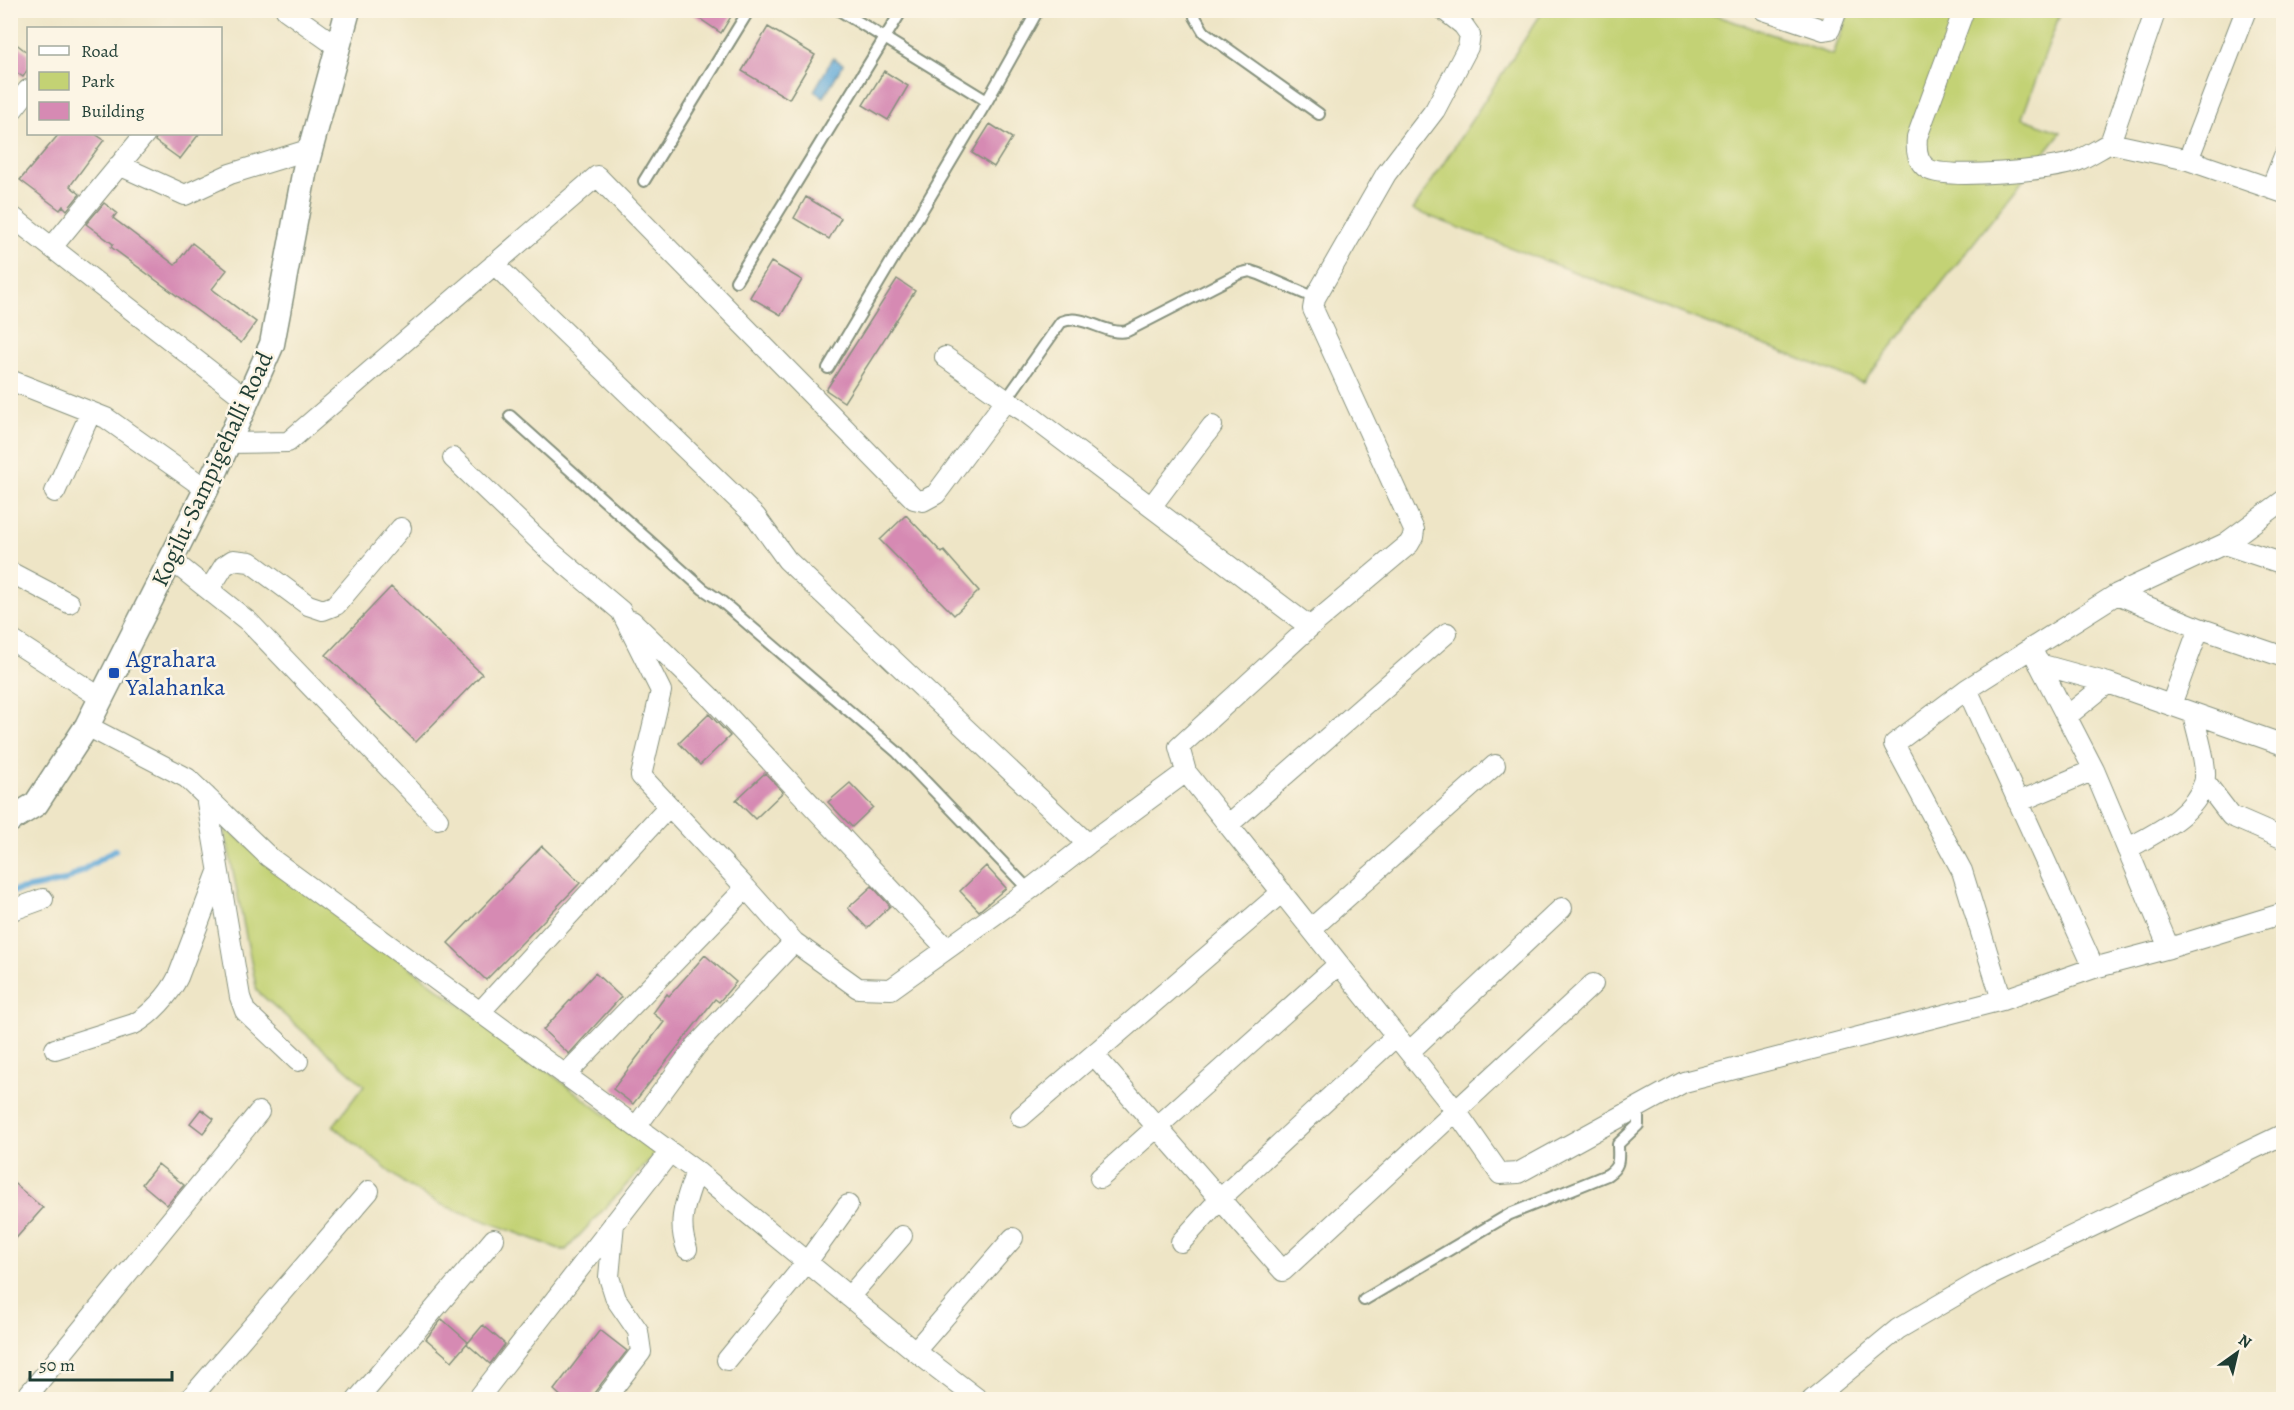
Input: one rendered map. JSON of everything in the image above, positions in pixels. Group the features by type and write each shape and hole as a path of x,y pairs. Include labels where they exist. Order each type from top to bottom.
{"street":[{"path":"286,10 338,47"},
{"name":"Kogilu-Sampigehalli Road","path":"10,820 36,804 87,726 206,489 272,344 311,149 348,10"},
{"path":"1444,10 1463,25 1470,35 1468,47 1435,110 1386,174 1315,298 1313,309 1414,530 1413,537 1409,543 1310,627 1179,747 1186,772 1456,1111 1500,1174 1518,1173 1673,1087 1698,1078 2002,1000 2094,968 2283,913"},
{"path":"1764,10 1824,30 1830,29 1837,10"},
{"path":"1964,10 1917,137 1916,154 1926,169 1941,174 2025,171 2076,162 2110,143 2188,160 2277,191 2283,156"},
{"path":"2110,143 2156,10"},
{"path":"2188,160 2246,10"},
{"path":"10,113 27,91"},
{"path":"52,247 144,135"},
{"path":"120,165 185,195 231,174 311,149"},
{"path":"227,444 288,442 597,176 914,499 923,501 936,494 1006,400"},
{"path":"10,215 247,400"},
{"path":"494,264 756,517 787,560 1088,844"},
{"path":"945,357 1152,507 1310,627"},
{"path":"10,380 106,418 206,489"},
{"path":"55,492 91,412"},
{"path":"1152,507 1212,426"},
{"path":"453,458 552,552 621,611 711,698 946,948"},
{"path":"2002,1000 1962,871 1894,744 1967,689 2035,656 2116,594 2223,545 2283,500"},
{"path":"209,590 224,567 233,560 250,562 309,605 323,610 336,605 401,528"},
{"path":"2223,545 2283,564"},
{"path":"170,559 249,622 438,819"},
{"path":"10,572 69,603"},
{"path":"2116,594 2199,628 2283,657"},
{"path":"621,611 661,691 641,776 747,888 794,942 858,988 891,989 1029,890 1186,772"},
{"path":"2171,705 2199,628"},
{"path":"1228,825 1447,633"},
{"path":"10,639 101,698"},
{"path":"2035,656 2283,745"},
{"path":"2035,656 2094,770 2169,948"},
{"path":"2066,717 2108,683"},
{"path":"1967,689 2094,968"},
{"path":"2127,849 2173,823 2194,801 2205,782 2204,764 2193,713"},
{"path":"87,726 187,778 269,856 696,1171 915,1351 979,1400"},
{"path":"1311,929 1495,765"},
{"path":"2018,802 2094,770"},
{"path":"2205,782 2231,816 2283,839"},
{"path":"206,796 240,997 245,1011 298,1061"},
{"path":"480,1012 669,806"},
{"path":"54,1049 141,1021 170,992 178,977 219,869"},
{"path":"565,1075 747,888"},
{"path":"1022,1117 1282,892"},
{"path":"10,911 43,899"},
{"path":"1409,1052 1562,908"},
{"path":"636,1127 696,1046 794,942"},
{"path":"1100,1178 1339,964"},
{"path":"1094,1055 1283,1271 1593,984"},
{"path":"1182,1242 1220,1199 1396,1036"},
{"path":"24,1400 259,1112"},
{"path":"1812,1400 1898,1329 1987,1277 2283,1134"},
{"path":"477,1400 670,1152"},
{"path":"687,1249 681,1233 681,1216 696,1171"},
{"path":"189,1400 369,1191"},
{"path":"727,1360 807,1262 848,1205"},
{"path":"604,1400 641,1352 638,1331 616,1299 609,1277 614,1223"},
{"path":"849,1297 902,1236"},
{"path":"915,1351 1013,1238"},
{"path":"357,1400 494,1239"}],"lane":[{"path":"644,181 749,10"},
{"path":"839,10 987,101"},
{"path":"736,281 902,10"},
{"path":"828,368 987,101 1038,10"},
{"path":"1196,10 1195,17 1204,32 1318,114"},
{"path":"1006,400 1061,322 1069,319 1077,319 1117,333 1127,332 1238,274 1250,272 1315,298"},
{"path":"510,416 704,589 721,601 897,752 1029,890"},
{"path":"1364,1300 1510,1214 1607,1175 1616,1169 1618,1144 1638,1125 1638,1106"}],"green space":[{"path":"1543,11 1712,11 1711,14 1833,55 1849,11 2061,11 2022,118 2061,132 1863,383 1413,210"},
{"path":"224,827 656,1153 565,1251 440,1204 406,1185 333,1126 364,1085 257,991"}],"water":[{"path":"833,58 843,64 824,97 814,91"}],"building":[{"path":"687,10 735,10 721,33"},
{"path":"768,27 815,55 789,99 742,71"},
{"path":"10,39 27,52 27,71 23,77 10,68"},
{"path":"884,71 908,86 888,120 863,105"},
{"path":"990,124 1012,138 994,167 972,153"},
{"path":"58,135 96,135 104,140 70,186 80,194 67,210 63,206 60,210 20,180"},
{"path":"157,135 198,135 180,159 155,141"},
{"path":"806,197 841,218 829,239 794,218"},
{"path":"104,203 117,213 113,218 175,265 192,243 227,270 212,289 256,322 241,343 111,247 113,244 86,224"},
{"path":"771,262 802,280 781,315 750,297"},
{"path":"897,279 915,291 844,402 826,390"},
{"path":"906,515 942,553 944,551 979,591 954,615 880,540"},
{"path":"391,587 482,674 416,742 326,655"},
{"path":"709,714 730,736 700,765 679,743"},
{"path":"765,773 783,792 755,819 736,800"},
{"path":"850,783 873,807 852,827 828,802"},
{"path":"542,846 580,883 486,980 448,943"},
{"path":"986,866 1006,888 979,911 960,891"},
{"path":"872,886 890,906 867,928 848,908"},
{"path":"705,955 736,982 719,1002 715,999 633,1104 613,1089 664,1022 653,1013 667,994 669,996"},
{"path":"595,973 621,997 569,1054 543,1030"},
{"path":"201,1109 214,1119 203,1133 190,1123"},
{"path":"158,1164 184,1185 167,1205 142,1184"},
{"path":"10,1180 43,1208 10,1245"},
{"path":"442,1319 468,1342 452,1361 426,1339"},
{"path":"483,1325 505,1344 490,1364 467,1344"},
{"path":"600,1330 627,1351 594,1393 592,1400 565,1400 554,1390"}],"waterway":[{"path":"10,892 65,881 115,850"}],"place":[{"name":"Agrahara Yalahanka","path":"114,673"}]}
